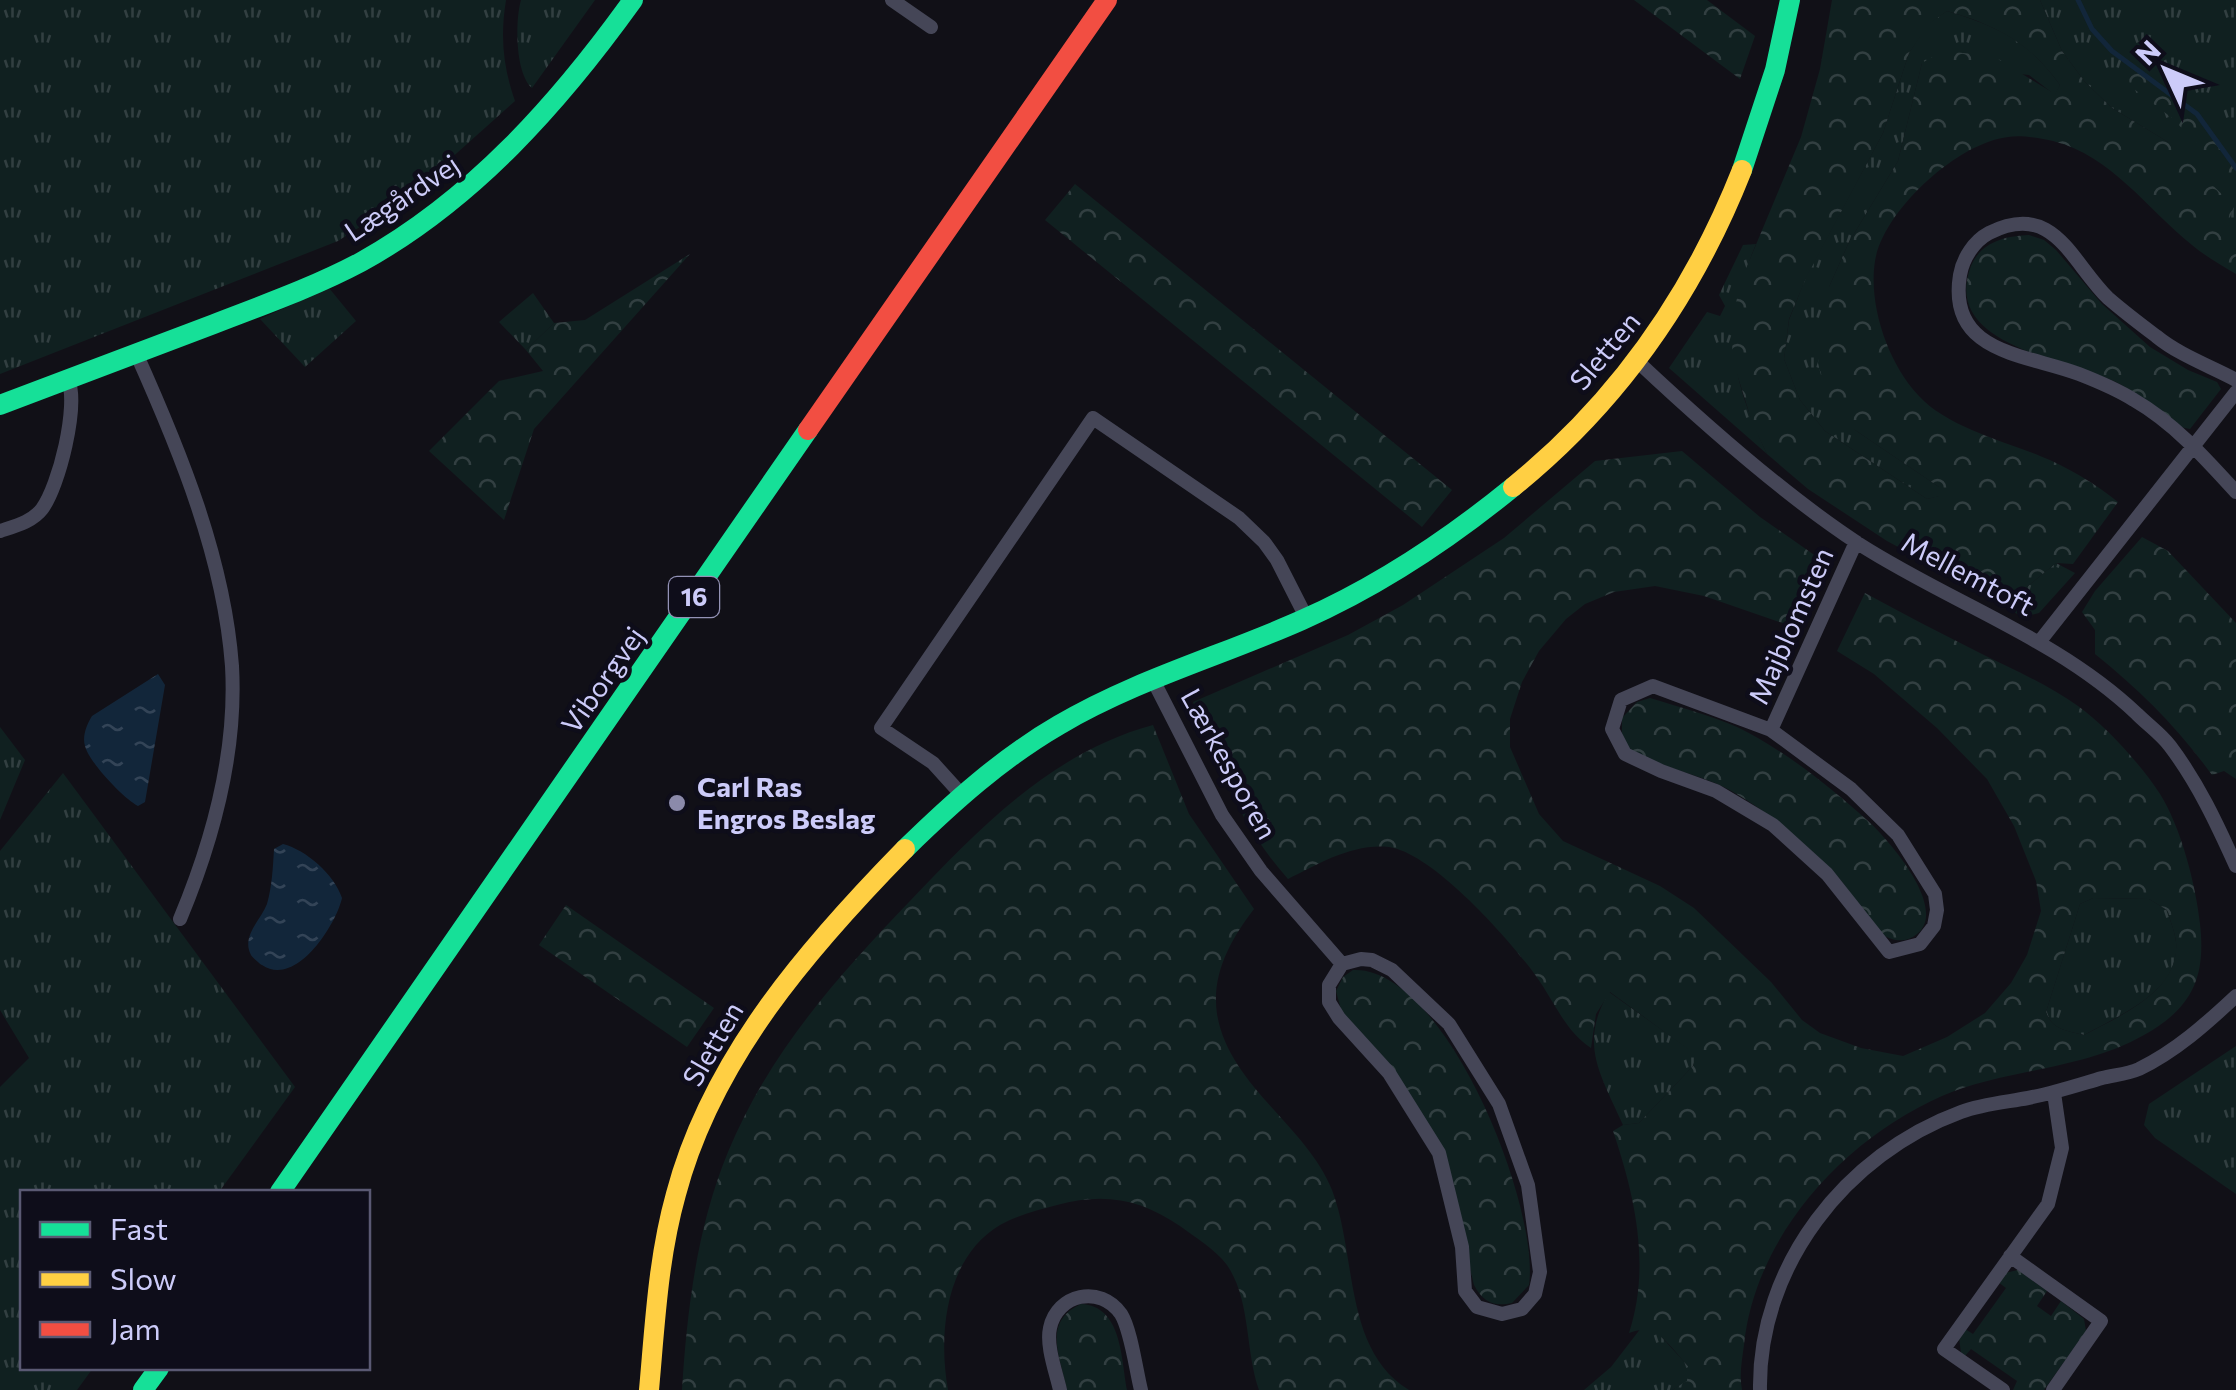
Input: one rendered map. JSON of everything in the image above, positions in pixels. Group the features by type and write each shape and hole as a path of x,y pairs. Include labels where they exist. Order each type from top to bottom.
{"street":[{"name":"Lægårdvej","path":"0,405 333,276 380,252 494,166 589,63 633,0"},
{"path":"892,0 931,27"},
{"name":"Viborgvej","path":"281,1190 1107,0"},
{"name":"Sletten","path":"649,1390 662,1257 683,1167 719,1083 780,987 887,867 961,794 1056,726 1152,678 1336,605 1420,557 1494,504 1561,444 1668,318 1713,239 1751,147 1784,41 1790,0"},
{"path":"2236,380 2160,340 2108,297 2052,232 2021,223 2000,227 1984,235 1969,250 1961,268 1960,309 1979,337 2031,362 2078,373 2136,400 2193,445 2236,492"},
{"path":"136,353 211,550 224,603 232,668 226,764 216,817 180,919"},
{"name":"Mellemtoft","path":"1636,360 1793,496 1856,542 1912,576 2040,640 2108,687 2168,744 2210,807 2236,866"},
{"path":"0,531 26,522 42,508 65,448 73,412 73,391 68,379"},
{"path":"2040,640 2236,392"},
{"path":"961,794 934,763 881,728 1093,418 1239,518 1277,560 1306,617"},
{"name":"Majblomsten","path":"1770,730 1856,542"},
{"name":"Lærkesporen","path":"1152,678 1222,815 1260,872 1342,964"},
{"name":"Majblomsten","path":"1653,686 1770,730 1850,789 1898,835 1935,894 1934,926 1920,944 1889,952 1826,874 1772,825 1716,790 1624,754 1612,729 1621,700 1653,686"},
{"path":"1372,960 1392,970 1449,1024 1498,1104 1528,1185 1540,1272 1535,1294 1522,1309 1502,1314 1477,1307 1465,1292 1462,1248 1439,1153 1389,1073 1338,1018 1329,1002 1329,985 1342,964 1372,960"},
{"path":"1760,1390 1762,1340 1770,1304 1787,1265 1838,1194 1896,1142 1963,1111 2134,1071 2171,1051 2236,996"},
{"path":"2003,1390 1944,1349 2048,1204 2062,1148 2054,1092"},
{"path":"2010,1256 2102,1321 2053,1390"},
{"path":"1060,1390 1048,1334 1054,1316 1064,1304 1079,1296 1097,1296 1123,1316 1141,1390"}],"green space":[{"path":"0,0 506,0 504,51 515,101 410,195 338,241 0,374"},
{"path":"521,0 595,0 532,88 519,59"},
{"path":"1634,0 1707,0 1755,36 1740,79"},
{"path":"1832,0 2040,0 2062,51 2085,82 2112,108 2168,142 2234,206 2225,231 2236,251 2236,274 2192,245 2128,185 2093,159 2053,141 2013,136 1988,142 1946,166 1925,182 1892,221 1875,261 1875,296 1889,350 1907,382 1944,416 2061,465 2118,502 2073,564 2056,563 2023,590 1984,593 1887,541 1808,489 1767,454 1753,425 1732,358 1733,318 1740,283 1801,137 1820,69","holes":["1947,11 1965,16 2024,47 2060,85 2055,94 1993,56 1943,51 1922,63 1898,161 1849,242 1829,287 1818,363 1827,399 1855,430 1939,487 1939,496 1927,499 1825,431 1800,400 1784,359 1789,319 1806,278 1883,133 1909,53 1929,24"]},
{"path":"2040,0 2236,0 2236,251 2168,142 2112,108 2085,82 2062,51"},
{"path":"1947,11 1982,23 2024,46 2060,85 2055,95 2029,75 1922,63 1898,161 1849,242 1829,287 1855,430 1939,487 1940,496 1927,499 1825,431 1800,400 1784,359 1789,320 1806,277 1883,133 1909,53 1928,24"},
{"path":"2145,65 2182,94 2236,153 2236,184 2172,118 2130,86 2128,71"},
{"path":"1075,184 1452,490 1422,527 1045,220"},
{"path":"2029,235 2056,250 2102,304 2150,347 2217,382 2221,389 2190,429 2180,427 2116,382 2014,345 1991,332 1974,315 1966,293 1975,258 1995,242"},
{"path":"1756,244 1738,301 1734,350 1744,399 1767,454 1669,368 1707,312 1720,316 1725,306 1719,295 1743,245"},
{"path":"690,254 534,429 504,520 429,451 499,381 543,371 526,350 554,323 585,320"},
{"path":"329,288 356,321 305,367 260,319"},
{"path":"533,293 554,323 526,350 499,322"},
{"path":"1682,451 1760,517 1830,566 1800,629 1704,596 1655,586 1614,592 1585,604 1566,619 1539,651 1522,682 1510,719 1510,747 1539,814 1563,841 1660,886 1694,908 1771,982 1802,1020 1820,1033 1861,1048 1903,1056 1947,1037 1985,1013 2011,983 2027,955 2041,911 2036,881 2014,826 1987,779 1937,728 1874,674 1837,651 1865,593 2042,684 2100,724 2144,771 2168,808 2186,857 2198,909 2198,976 2184,1002 2160,1025 2095,1056 1942,1096 1871,1138 1839,1165 1810,1196 1766,1266 1752,1305 1742,1362 1742,1390 1672,1390 1687,1381 1688,1366 1655,1333 1629,1333 1639,1282 1637,1231 1613,1131 1639,1123 1693,1066 1696,1055 1610,992 1596,1014 1591,1048 1567,1024 1536,976 1490,921 1448,881 1407,853 1389,847 1362,848 1288,879 1244,817 1193,702 1348,635 1403,605 1504,538 1595,461","holes":["2093,898 2149,899 2167,910 2175,934 2175,959 2168,975 2145,1000 2084,1035 2056,1026 2046,1012 2080,904"]},
{"path":"2142,537 2168,551 2236,623 2236,779 2224,771 2212,775 2158,711 2095,654 2095,630 2082,612"},
{"path":"2056,563 2075,573 2039,613 2022,617 1984,593 2023,590"},
{"path":"1650,698 1737,727 1772,746 1867,820 1912,874 1921,892 1925,922 1917,934 1900,940 1873,927 1824,863 1747,800 1715,783 1630,750 1622,741 1622,718 1637,702"},
{"path":"1153,725 1189,814 1254,909 1220,971 1216,999 1224,1040 1236,1063 1320,1167 1340,1216 1362,1326 1388,1373 1409,1390 1259,1390 1244,1309 1227,1265 1205,1244 1151,1210 1122,1200 1091,1199 1028,1213 1000,1225 967,1257 957,1277 946,1322 948,1390 682,1390 691,1299 708,1210 728,1152 784,1049 857,958 991,820 1020,795 1083,753"},
{"path":"0,727 25,760 0,820"},
{"path":"63,773 295,1087 220,1190 20,1190 20,1370 92,1370 77,1390 0,1390 0,1087 29,1058 0,1010 0,851"},
{"path":"2093,898 2149,899 2167,910 2175,938 2175,959 2159,988 2130,1010 2084,1035 2056,1026 2046,1012 2080,904"},
{"path":"566,905 714,1008 687,1047 539,945"},
{"path":"1353,970 1387,979 1421,1006 1452,1047 1480,1096 1519,1202 1528,1249 1529,1285 1512,1303 1490,1302 1474,1285 1440,1144 1397,1074 1342,1013 1336,991 1343,977"},
{"path":"1609,992 1697,1055 1693,1066 1639,1123 1623,1125 1596,1059 1595,1028"},
{"path":"2236,1046 2236,1194 2155,1138 2144,1125 2149,1104"},
{"path":"2018,1270 2047,1291 2037,1306 2051,1316 2061,1301 2084,1319 2086,1331 2044,1390 2013,1390 2017,1381 1971,1349 1965,1356 1961,1353 1959,1337 1965,1329 1973,1334 2006,1288 1998,1282 2005,1273"},
{"path":"1081,1304 1095,1307 1112,1324 1121,1349 1127,1390 1067,1390 1058,1353 1058,1330 1061,1320"},
{"path":"1641,1328 1656,1331 1688,1366 1688,1381 1672,1390 1584,1390 1611,1367"}],"water":[{"path":"158,674 165,685 145,802 138,806 93,761 85,746 85,734 92,716"},
{"path":"283,844 318,864 333,880 342,898 332,923 312,950 301,961 275,970 253,957 248,941 267,904 274,849"}],"waterway":[{"path":"2078,0 2092,29 2112,51 2197,114 2236,168"}],"traffic: fast":[{"path":"0,405 307,288 402,237 477,179 511,146 575,76 633,0"},
{"path":"1742,170 1775,70 1790,0"},
{"path":"281,1190 808,430"},
{"path":"905,849 978,782 1059,725 1148,681 1302,620 1358,592 1438,543 1513,487"},
{"path":"143,1390 158,1370"}],"traffic: slow":[{"path":"1513,487 1586,419 1648,343 1700,260 1742,170"},
{"path":"649,1390 658,1291 670,1218 692,1144 713,1096 768,1007 800,965 905,849"}],"traffic: jam":[{"path":"808,430 1107,0"}],"place":[{"name":"Carl Ras Engros Beslag","path":"677,803"}]}
